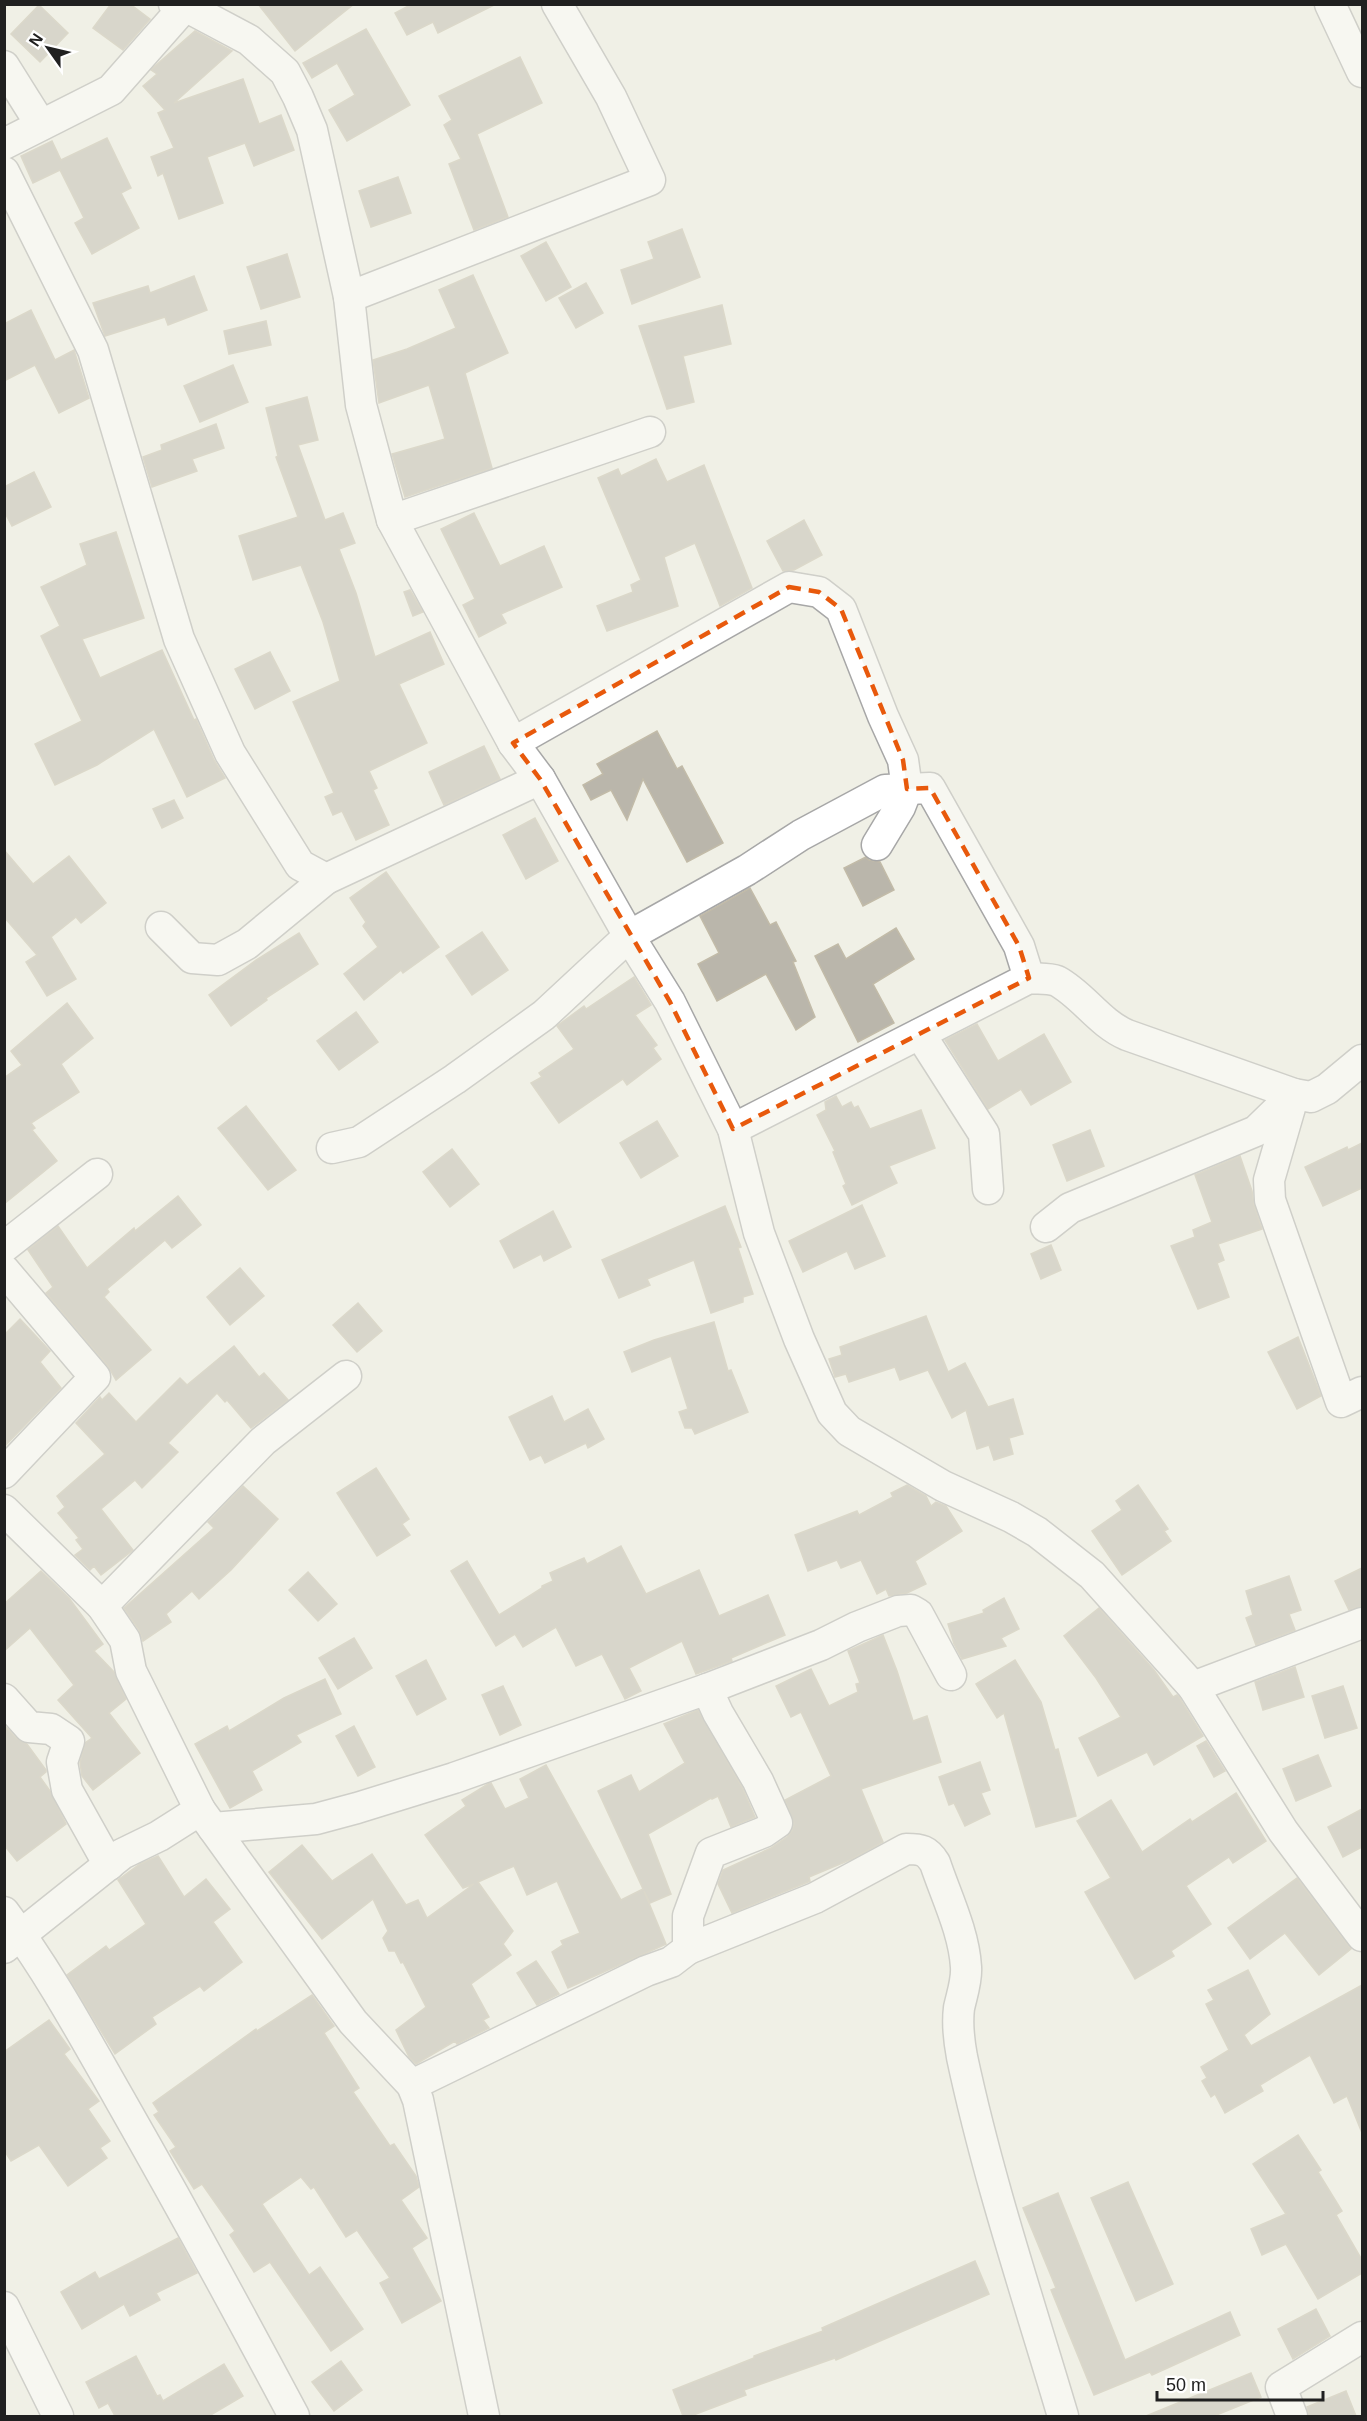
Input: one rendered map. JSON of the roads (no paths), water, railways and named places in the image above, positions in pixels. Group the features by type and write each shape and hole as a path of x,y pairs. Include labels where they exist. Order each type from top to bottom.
{"street":[{"path":"349,297 650,180 611,97 557,4"},
{"path":"1330,4 1362,72"},
{"path":"4,144 111,90 180,5 249,40 285,72 312,130 349,297 361,405 392,520 513,743 540,779 629,936 670,1002 733,1129 759,1233 799,1339 832,1413 849,1431 943,1486 1011,1517 1037,1533 1092,1575 1193,1687 1282,1831 1362,1936"},
{"path":"4,66 41,125"},
{"path":"4,172 93,350 179,639 225,743 300,865 326,879"},
{"path":"392,520 650,432"},
{"path":"513,743 789,586 819,592 841,609 903,760 907,789 900,807 877,845"},
{"path":"161,927 192,958 218,960 247,944 326,879 540,779"},
{"path":"332,1148 358,1142 455,1079 544,1015 629,936 885,790 930,788 1019,946 1029,978"},
{"path":"733,1129 1029,978 1055,980 1071,991 1113,1029 1294,1094 1311,1097 1327,1089 1362,1060"},
{"path":"920,1034 984,1134 988,1189"},
{"path":"1046,1227 1070,1208 1256,1131 1294,1094"},
{"path":"1294,1094 1269,1180 1270,1200 1341,1402 1362,1392"},
{"path":"4,1247 97,1174"},
{"path":"4,1270 95,1377 4,1473"},
{"path":"102,1606 263,1441 346,1376"},
{"path":"4,1510 102,1606 125,1640 131,1671 207,1819 353,2022 412,2085 418,2100 484,2416"},
{"path":"294,2416 183,2210 10,1932 77,1888 122,1854 159,1836 207,1819 316,1819 357,1808 454,1778 707,1689 821,1645 898,1611 911,1610 918,1614 951,1675"},
{"path":"1193,1687 1362,1623"},
{"path":"688,1949 688,1916 711,1852 764,1832 777,1823 758,1781 718,1713 707,1689"},
{"path":"4,1699 29,1727 51,1729 69,1741 62,1762 67,1790 109,1865"},
{"path":"412,2085 646,1971 671,1962 688,1949 815,1898 906,1850 922,1849 930,1854 935,1863 963,1949 966,1968 958,2027 962,2056 990,2171 1063,2416"},
{"path":"4,2307 58,2416"},
{"path":"1292,2416 1281,2386 1362,2337"}]}
